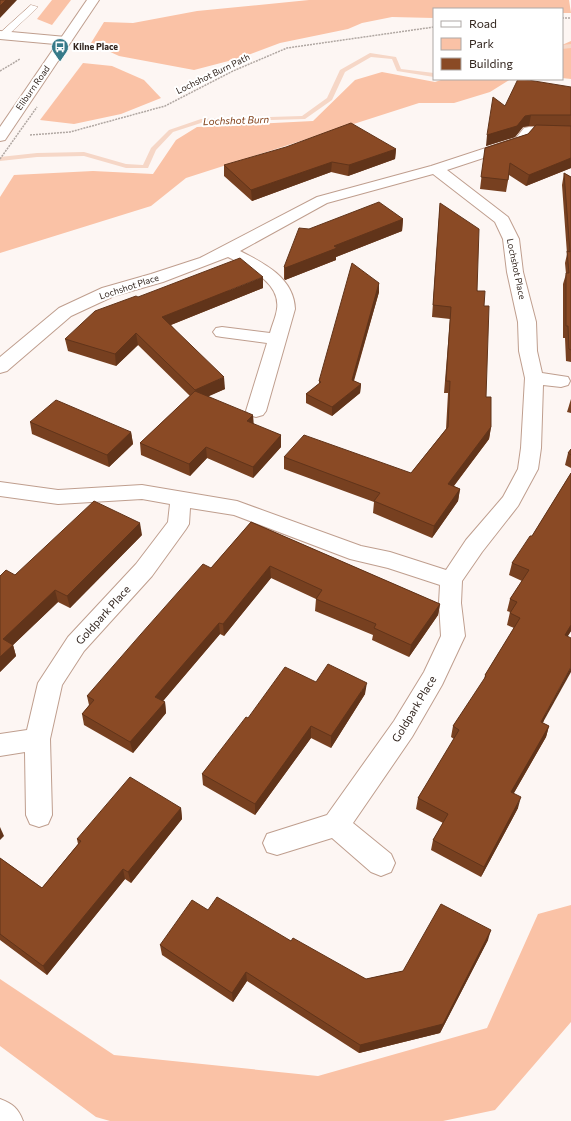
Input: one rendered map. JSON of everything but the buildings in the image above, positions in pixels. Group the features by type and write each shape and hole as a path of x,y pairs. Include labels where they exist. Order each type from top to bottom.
{"street":[{"name":"Eliburn Road","path":"5,137 20,107 93,0"},
{"path":"1,36 66,41"},
{"name":"Lochshot Place","path":"0,366 65,312 108,292 164,275 228,251 322,200 436,169 521,141 525,126 571,132"},
{"name":"Lochshot Place","path":"436,169 502,220 511,239 515,272 525,309 528,351 534,378 531,448 528,469 511,501 474,546 451,580"},
{"path":"228,251 262,271 276,282 284,294 286,309 256,411"},
{"path":"222,332 276,339"},
{"path":"534,378 561,381"},
{"path":"0,489 58,497 142,492 237,508 358,553 390,560 451,580"},
{"name":"Goldpark Place","path":"39,815 37,739 50,683 76,644 144,570 178,524 181,498"},
{"name":"Goldpark Place","path":"336,825 403,730 433,678 453,636 450,603 451,580"},
{"path":"0,745 37,739"},
{"path":"277,842 336,825 381,863"},
{"path":"0,1115 7,1121"}],"lane":[{"path":"1,36 9,27 24,18 34,7"}],"path":[{"name":"Lochshot Burn Path","path":"25,136 70,132 166,106 233,71 287,48 433,27"},
{"path":"0,159 38,107"},
{"path":"5,137 18,137"}],"green space":[{"path":"52,0 71,0 52,25 37,19"},
{"path":"309,0 569,0 571,13 563,13 563,8 433,8 433,18 392,17 362,23 348,29 280,43 240,58 194,70 119,56 91,43 104,22 133,23 197,11"},
{"path":"571,41 571,79 563,78 563,45"},
{"path":"83,63 112,66 144,80 161,98 121,114 74,124 40,120"},
{"path":"382,72 435,82 441,80 509,80 490,92 454,103 419,103 186,178 151,206 0,253 0,197 14,175 93,171 153,174 176,140 197,127 313,121 355,80"},
{"path":"571,905 571,1022 495,1110 443,1121 110,1121 96,1117 0,1046 0,979 114,1055 318,1076 487,1028 538,914"}],"waterway":[{"name":"Lochshot Burn","path":"563,47 571,46"},
{"name":"Lochshot Burn","path":"0,159 37,155 84,154 126,166 146,167 153,149 171,131 203,120 303,118 330,99 342,71 370,55 394,58 399,70 433,75"}],"place":[{"name":"Kilne Place","path":"60,62"}]}
